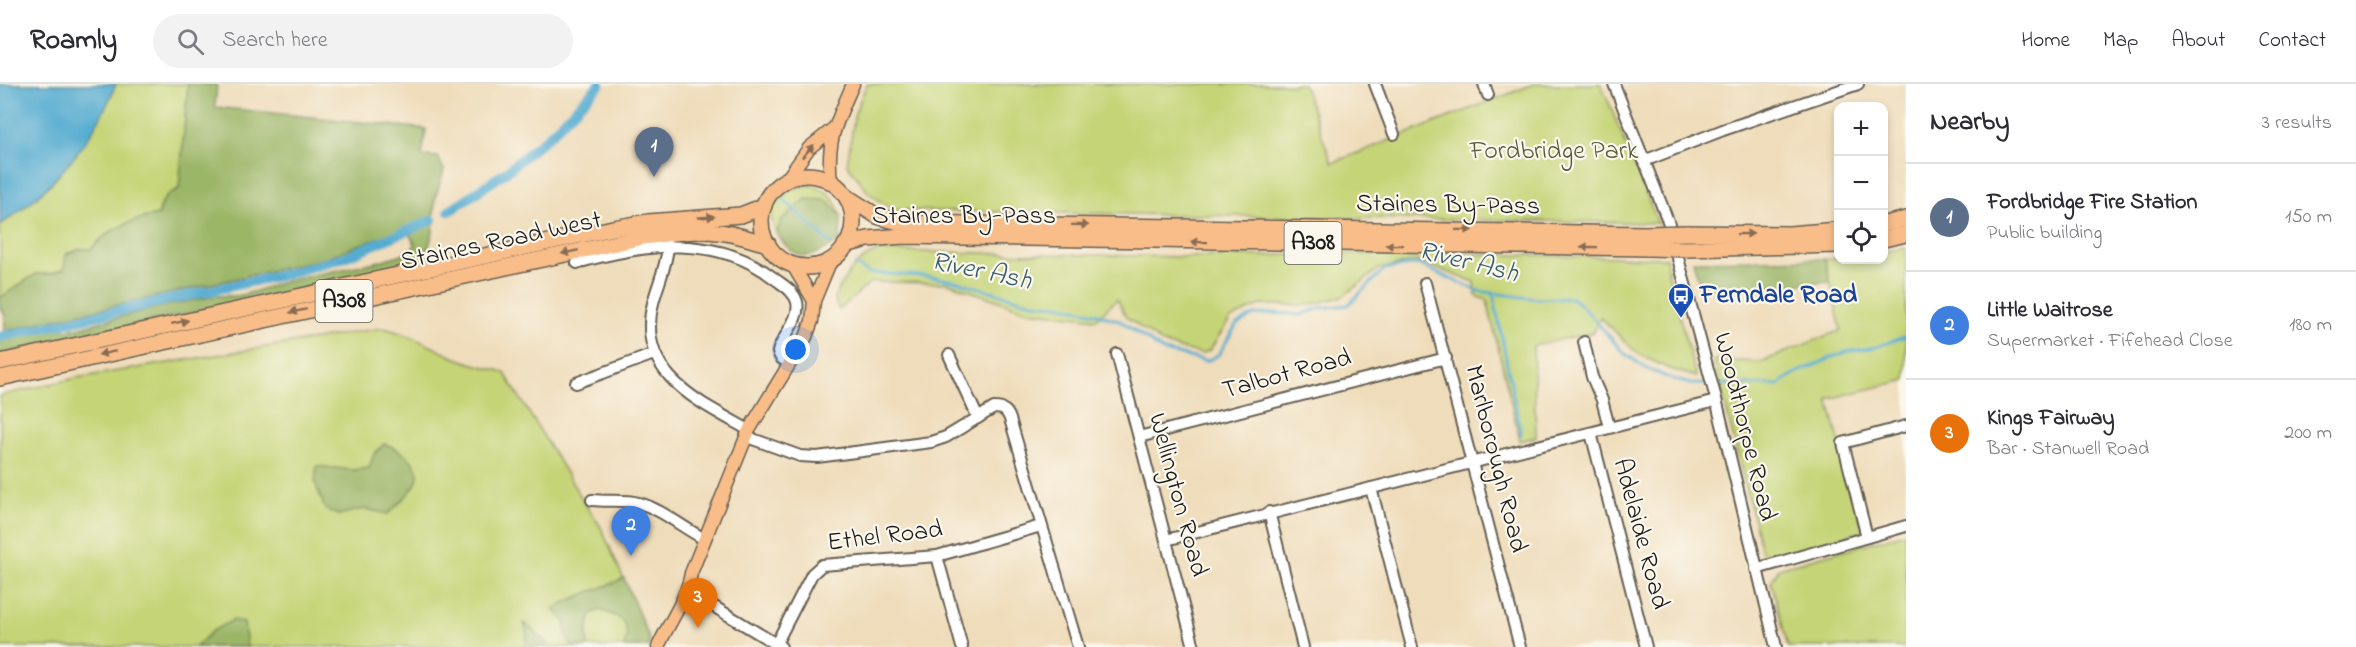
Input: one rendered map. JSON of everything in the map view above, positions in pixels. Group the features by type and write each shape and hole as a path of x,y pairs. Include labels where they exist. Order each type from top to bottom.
{"highway":[{"path":"805,175 817,176 831,182 847,197 852,210 853,227 845,245 831,260 816,266 792,264 782,260 768,244 761,224 764,206 774,189 787,179 805,175"},
{"name":"Staines By-Pass","path":"847,197 877,216 902,223 1647,241"},
{"name":"Staines Road West","path":"0,362 618,227 648,222 741,215 764,206"},
{"path":"1888,223 1906,219"},
{"name":"Staines By-Pass","path":"1687,241 1834,230"},
{"name":"Staines Road West","path":"0,378 643,237 690,231 718,232 735,234 768,244"},
{"path":"1888,238 1906,234"},
{"name":"Staines By-Pass","path":"845,245 876,237 903,236 1031,240 1687,241 1834,245"}],"main road":[{"path":"831,182 829,159 834,128 853,84"},
{"path":"787,179 809,148 834,128"},
{"path":"658,647 681,600 688,591 691,573 748,434 806,337 812,321 814,301 831,260"},
{"path":"792,264 814,301"}],"street":[{"path":"1375,84 1394,134"},
{"name":"Woodthorpe Road","path":"1614,84 1668,221 1712,384 1776,647"},
{"path":"1644,161 1723,130 1858,84"},
{"path":"668,245 667,261 652,304 650,331 654,354 671,381 748,434 800,456 817,457 931,442 946,437 994,408 1002,408 1007,412 1078,647"},
{"path":"577,263 618,253 668,245 712,249 755,264 792,292 797,303 796,314 778,352 781,358 789,363"},
{"name":"Marlborough Road","path":"1425,283 1520,647"},
{"path":"1584,342 1592,377 1602,400 1609,428"},
{"path":"576,383 654,354"},
{"name":"Wellington Road","path":"1118,354 1194,647"},
{"path":"949,355 978,418"},
{"name":"Talbot Road","path":"1139,437 1446,358"},
{"path":"1166,540 1269,512 1716,401"},
{"path":"1867,537 1843,443 1906,426"},
{"name":"Adelaide Road","path":"1591,433 1646,647"},
{"path":"1371,488 1412,647"},
{"path":"597,503 618,500 639,503 672,518 687,530 705,539"},
{"path":"1269,512 1303,647"},
{"name":"Ethel Road","path":"779,645 812,574 822,565 937,556 1041,526"},
{"path":"1756,569 1906,526"},
{"path":"937,556 962,647"},
{"path":"688,591 779,645"}],"green space":[{"path":"116,84 188,84 179,189 160,205 159,215 140,219 113,230 91,249 80,249 67,262 65,269 50,274 36,274 0,298 0,225 34,198 68,162 96,123"},
{"path":"188,84 217,84 215,107 426,129 422,156 438,157 444,170 435,199 433,232 425,258 412,265 0,354 0,341 59,328 68,330 154,308 214,296 237,296 286,281 376,262 403,254 416,245 405,228 319,260 12,329 5,333 5,315 0,308 0,298 36,274 50,274 64,269 66,254 80,249 91,249 113,230 140,219 159,215 165,198 179,189"},
{"name":"Fordbridge Park","path":"867,84 1303,84 1332,163 1534,84 1601,84 1658,223 892,210 868,192 847,164 855,113"},
{"path":"812,185 831,196 841,216 827,200 781,221 777,233 772,223 771,210 788,192"},
{"path":"806,199 827,200 841,216 840,240 822,251 806,256 791,251 777,233 781,221"},
{"path":"1906,248 1906,380 1828,399 1863,531 1774,556 1762,552 1714,360 1761,362 1841,330 1825,259 1834,259 1834,264 1888,264 1888,251"},
{"path":"878,251 1186,257 1416,253 1666,258 1670,282 1696,377 1667,368 1637,353 1600,317 1594,332 1533,346 1536,437 1520,441 1487,300 1476,296 1475,282 1416,261 1379,269 1342,297 1307,305 1260,305 1230,319 1210,350 1202,354 1164,344 1126,317 1117,299 1096,319 1027,311 948,283 871,282 839,310 834,298 842,283 857,264"},
{"path":"1825,259 1830,282 1701,290 1693,261"},
{"path":"382,328 408,336 462,360 504,372 601,527 646,630 650,641 648,647 0,647 0,396 76,378"},
{"path":"384,444 408,457 416,468 417,481 408,494 388,514 364,509 338,515 325,509 315,482 317,466 353,470 369,468 374,454"},
{"path":"1906,533 1906,647 1788,647 1771,582 1779,568"},
{"path":"624,578 650,641 648,647 624,647 627,635 625,624 616,616 600,610 591,614 587,632 588,647 572,647 566,635 565,622 554,609"},
{"path":"233,620 244,623 247,647 196,647 212,631"},
{"path":"524,623 551,647 525,647 527,634"}],"water":[{"path":"0,84 116,84 96,125 69,164 37,197 0,225"}],"waterway":[{"path":"449,211 506,172 551,134 600,84"},
{"name":"River Ash","path":"783,199 831,244"},
{"path":"0,337 286,274 345,257 432,220"},
{"name":"River Ash","path":"855,265 869,273 925,276 956,281 1032,303 1058,305 1095,313 1122,322 1163,351 1207,361 1218,355 1237,324 1254,315 1277,313 1300,315 1320,308 1348,305 1385,269 1417,264 1478,291 1537,299 1572,298 1583,307 1625,354 1646,368 1690,384 1778,385 1794,374 1845,352 1876,347 1906,336"},
{"path":"1493,293 1521,435"}],"place":[{"name":"Fordbridge Fire Station","path":"654,177"},
{"name":"Ferndale Road","path":"1681,319"},
{"name":"Little Waitrose","path":"631,556"},
{"name":"Kings Fairway","path":"698,628"}]}
